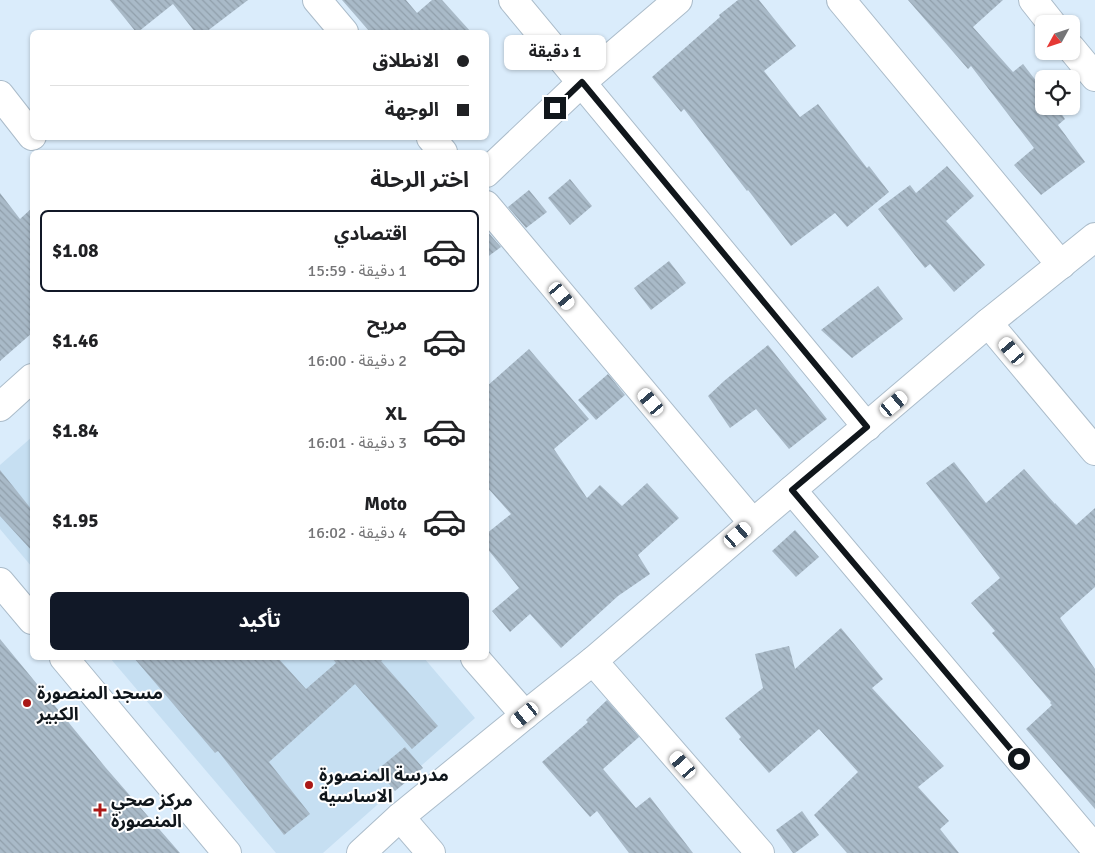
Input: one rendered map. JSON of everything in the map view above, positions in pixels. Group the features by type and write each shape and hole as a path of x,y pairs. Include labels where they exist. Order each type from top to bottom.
{"street":[{"path":"317,0 342,30"},
{"path":"513,0 867,427"},
{"path":"489,170 582,82 678,0"},
{"path":"841,0 1061,265"},
{"path":"1033,0 1045,15"},
{"path":"1080,59 1095,77"},
{"path":"0,95 30,133"},
{"path":"35,140 43,150"},
{"path":"433,140 441,150"},
{"path":"489,209 753,523"},
{"path":"361,853 400,817 593,662 988,323 1095,237"},
{"path":"988,323 1095,451"},
{"path":"0,407 30,380"},
{"path":"792,490 1095,849"},
{"path":"0,582 30,618"},
{"path":"66,660 227,853"},
{"path":"477,660 525,715"},
{"path":"593,662 760,853"},
{"path":"400,817 431,853"}],"shaded area":[{"path":"30,439 30,565 0,529 0,465"},
{"name":"مدرسة المنصورة الاساسية","path":"112,660 426,660 475,718 323,853 276,853"}],"building":[{"path":"110,0 248,0 209,30 193,30 173,4 140,30 134,30"},
{"path":"342,0 406,0 417,13 432,0 442,0 469,30 368,30"},
{"path":"738,0 759,0 796,46 764,71 800,117 818,104 867,168 869,166 889,192 847,227 835,213 791,246 684,109 681,112 652,77"},
{"path":"908,0 1003,0 973,27 1013,72 1023,64 1035,79 1035,115 1062,115 1065,119 1058,125 1085,162 1041,195 1014,165 1034,148 971,66 968,69"},
{"path":"947,166 974,196 946,221 985,265 954,292 930,264 925,268 878,209 910,185 916,193"},
{"path":"570,179 592,206 570,225 548,198"},
{"path":"529,190 547,212 526,228 508,207"},
{"path":"0,193 20,219 30,210 30,335 0,361"},
{"path":"489,233 501,247 489,256"},
{"path":"669,261 686,283 651,310 634,288"},
{"path":"878,286 903,319 852,358 821,330"},
{"path":"768,345 827,419 789,449 756,409 730,428 708,396"},
{"path":"529,349 589,419 554,449 587,498 600,485 622,506 647,483 679,518 638,555 650,574 618,596 561,648 530,614 510,632 492,611 519,588 489,551 489,532 511,514 489,489 489,384"},
{"path":"608,374 625,395 596,420 578,400"},
{"path":"954,462 986,503 1024,469 1076,525 1095,508 1095,587 1060,618 1095,669 1095,809 1026,729 1052,705 1051,702 992,633 995,631 971,603 1000,578 926,483"},
{"path":"0,470 30,508 30,549 0,516"},
{"path":"795,530 819,557 796,577 772,551"},
{"path":"841,628 883,679 872,688 944,766 918,787 949,821 940,829 959,853 847,853 814,815 858,772 819,729 769,773 739,739 741,737 725,718 763,688 755,654 789,646 795,669"},
{"name":"مسجد المنصورة الكبير","path":"0,639 106,768 180,853 0,853"},
{"path":"136,660 280,660 306,689 336,663 334,660 382,660 381,661 438,726 412,749 355,684 269,762 310,814 284,835 218,751 215,753"},
{"path":"607,700 639,737 603,769 636,808 650,797 693,853 629,853 597,811 590,817 542,762 588,722 586,720"},
{"path":"405,747 423,768 395,791 377,770"},
{"path":"802,811 819,835 793,853 776,830"}],"place":[{"name":"مسجد المنصورة الكبير","path":"27,703"},
{"name":"مدرسة المنصورة الاساسية","path":"309,785"},
{"name":"مركز صحي المنصورة","path":"100,810"}],"route":[{"path":"555,108 582,82 867,427 792,490 1019,759"}]}
